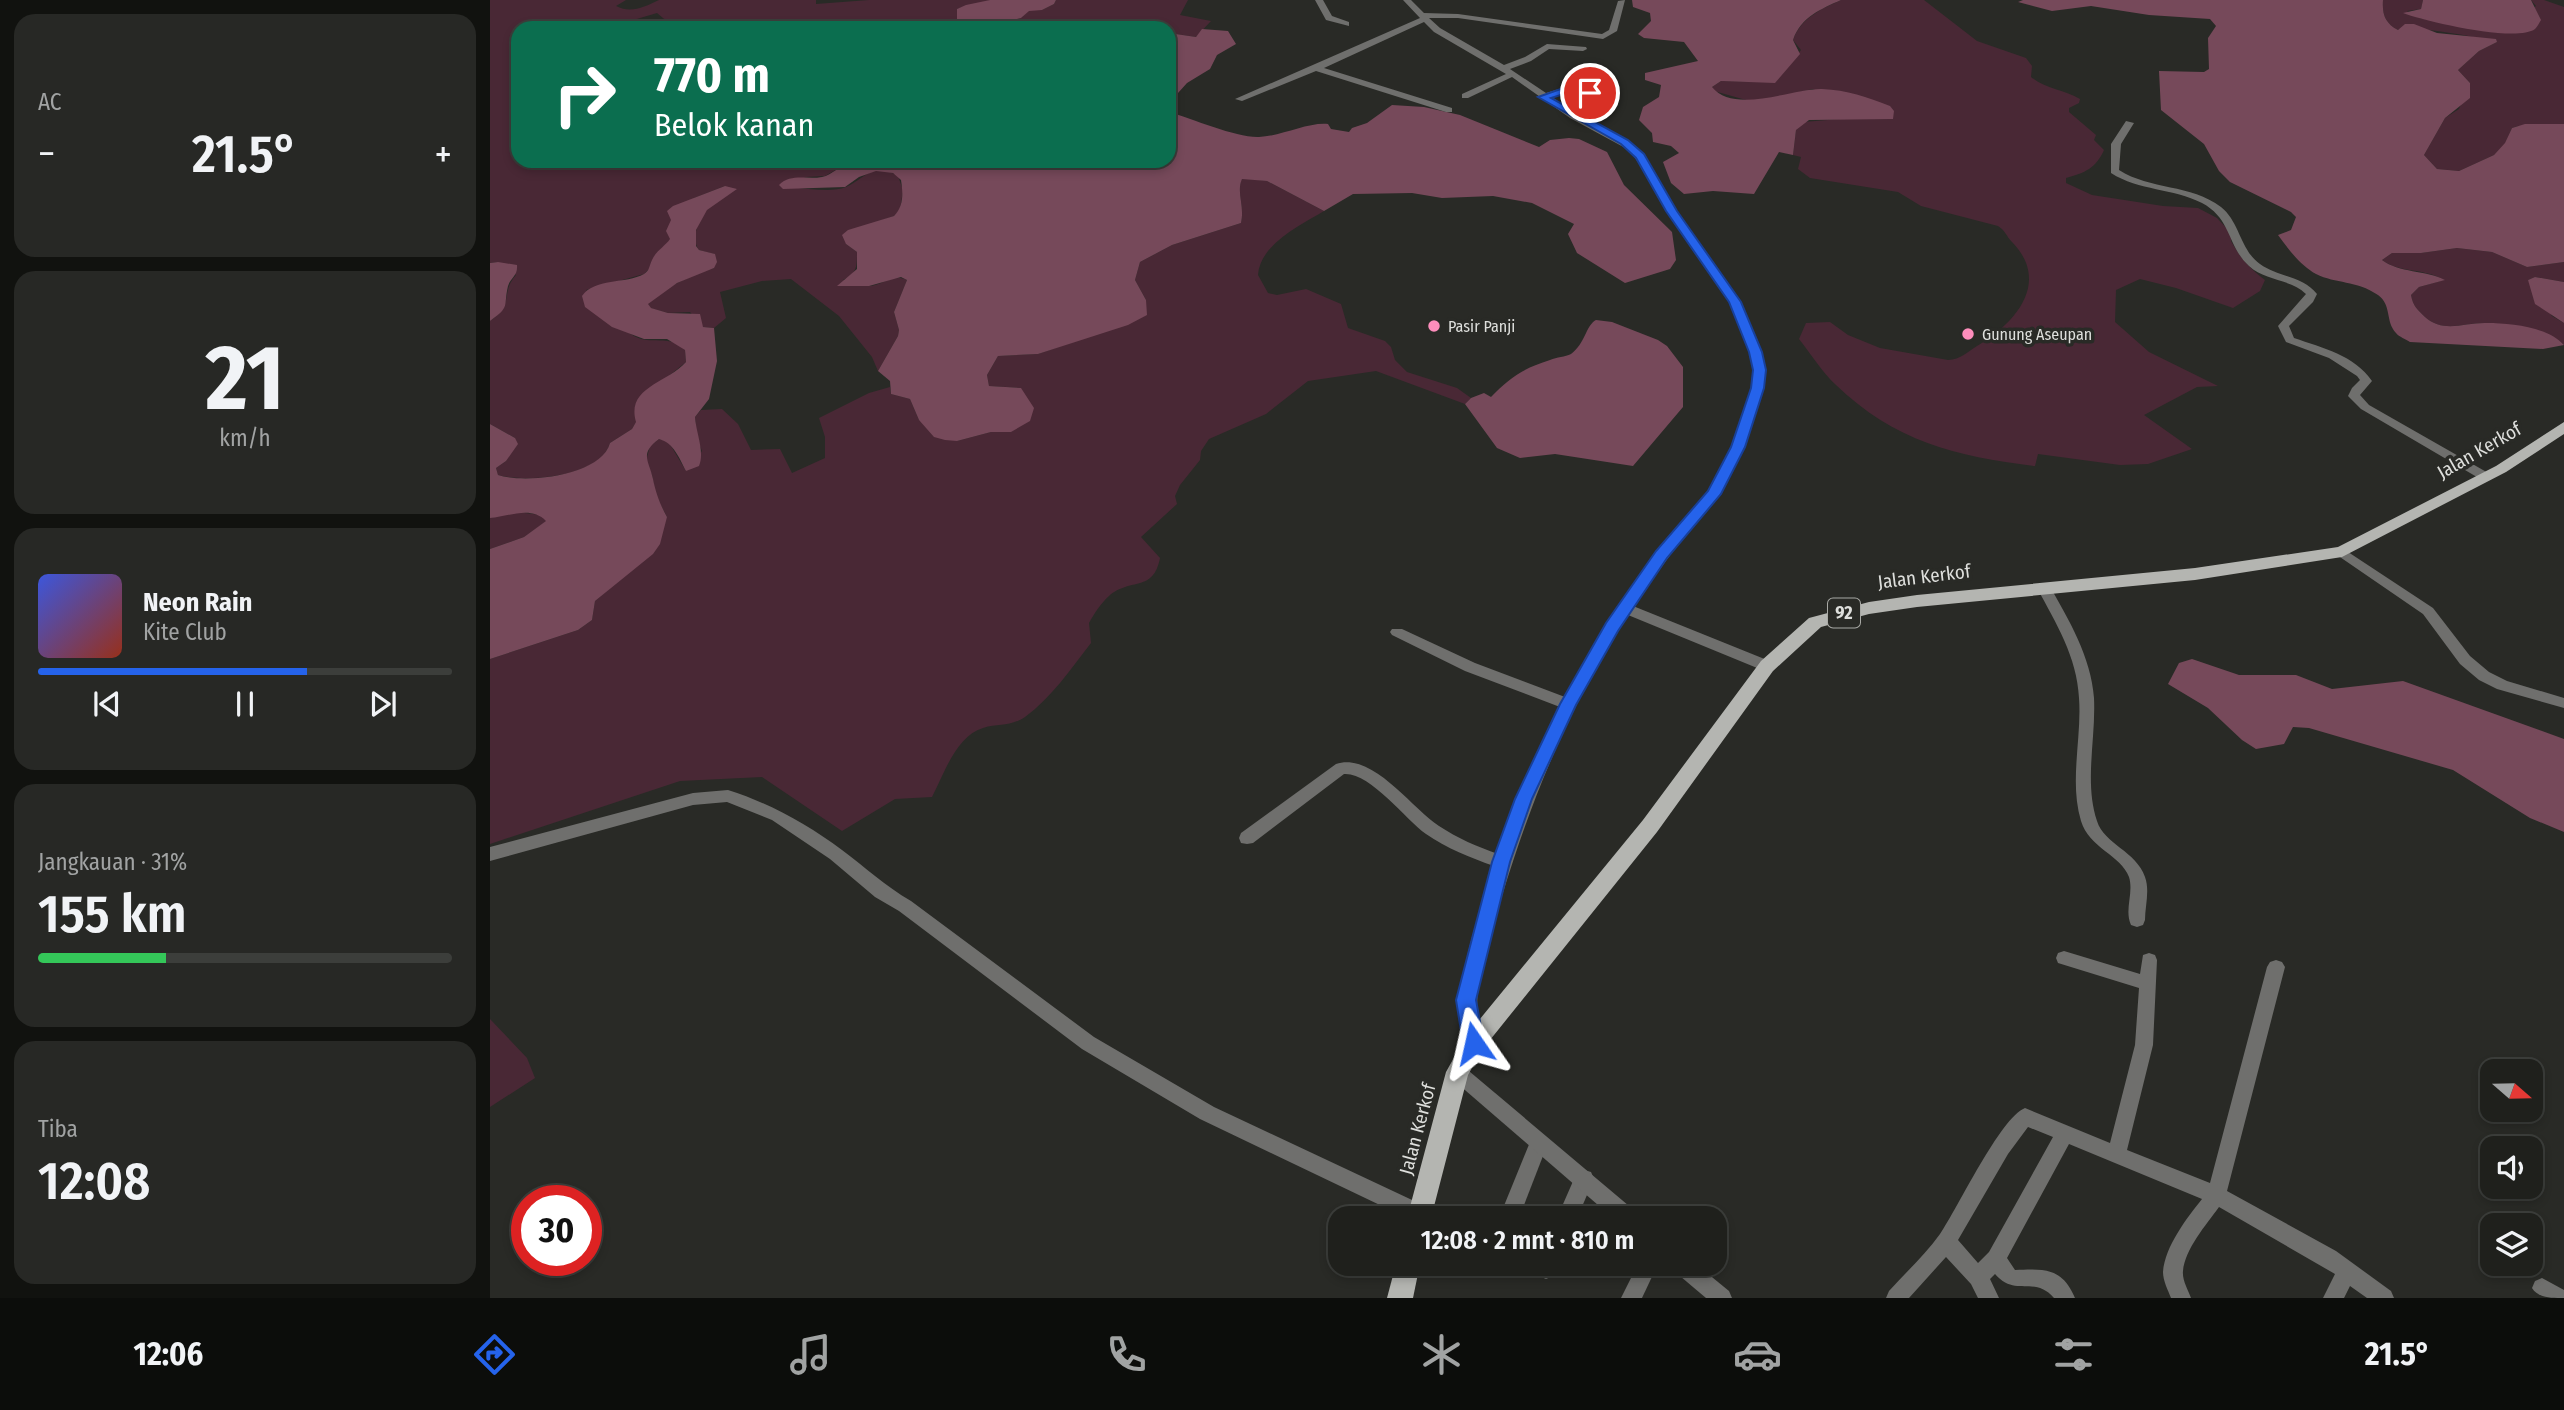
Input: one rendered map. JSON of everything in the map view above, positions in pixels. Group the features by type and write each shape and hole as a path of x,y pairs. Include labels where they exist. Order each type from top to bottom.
{"main road":[{"name":"Jalan Kerkof","path":"1423,1206 1457,1072 1474,1043 1650,827 1767,666 1815,622 1841,614 1917,601 2254,567 2342,552 2486,477 2564,426"},
{"path":"1400,1298 1405,1276"}],"street":[{"path":"1319,0 1329,18 1346,24"},
{"path":"1408,0 1423,17 1462,47 1509,71 1543,97 1624,142 1640,156 1672,211 1735,302 1752,339 1759,370 1754,401 1738,447 1714,494 1661,554 1624,608 1568,704 1524,799 1501,862 1466,1000 1474,1043"},
{"path":"1239,99 1378,41 1423,17 1458,16 1604,37 1613,31 1622,1"},
{"path":"1465,96 1547,46 1583,50"},
{"path":"1316,68 1449,110"},
{"path":"1543,97 1569,89 1607,96"},
{"path":"2129,123 2116,144 2114,171 2133,182 2193,196 2221,211 2232,223 2244,254 2256,266 2303,286 2312,294 2283,326 2290,340 2342,360 2363,375 2366,381 2356,390 2354,396 2358,402 2486,477"},
{"path":"2342,552 2428,611 2465,660 2484,676 2502,685 2564,703"},
{"path":"2044,588 2064,626 2085,682 2085,797 2088,820 2092,830 2131,867 2138,878 2137,920"},
{"path":"1624,608 1767,666"},
{"path":"1397,632 1470,667 1568,704"},
{"path":"1247,838 1340,768 1350,766 1398,799 1429,828 1467,850 1501,862"},
{"path":"490,854 693,799 728,796 748,802 778,817 836,854 881,892 905,906 1088,1043 1207,1113 1399,1206"},
{"path":"2064,958 2146,983"},
{"path":"2117,1153 2144,1045 2149,960"},
{"path":"2181,1298 2173,1276 2174,1267 2196,1223 2216,1195 2276,967"},
{"path":"1457,1072 1614,1206"},
{"path":"1896,1298 1946,1242 2001,1148 2025,1116 2216,1195 2308,1245 2384,1298"},
{"path":"1978,1277 1996,1259 2066,1132"},
{"path":"1514,1206 1539,1143"},
{"path":"1572,1206 1584,1179"},
{"path":"1946,1242 1978,1277 1989,1298"},
{"path":"1996,1259 2010,1280 2051,1280 2060,1286 2065,1298"},
{"path":"2333,1298 2347,1272"},
{"path":"1631,1298 1642,1276"},
{"path":"1695,1276 1722,1298"}],"shaded area":[{"path":"490,0 626,0 616,6 632,9 659,0 816,0 816,4 869,0 990,0 957,9 957,21 667,21 657,13 630,21 511,21 511,168 839,168 825,176 806,177 783,188 823,190 846,187 875,171 882,170 898,176 903,190 900,210 894,216 860,228 846,244 857,252 857,262 854,272 843,280 867,286 896,278 907,280 894,312 898,336 878,371 872,357 839,316 791,279 762,281 720,292 726,318 714,328 703,327 690,312 668,313 650,308 647,304 670,287 714,268 714,254 699,250 696,234 703,216 725,186 694,198 671,220 671,239 654,257 650,268 644,274 586,290 627,332 640,339 679,345 685,350 686,362 660,383 632,429 610,443 604,454 593,463 561,475 526,478 498,475 496,468 506,461 515,438 490,424 490,321 502,309 511,281 516,275 498,262 490,263"},
{"path":"990,0 1056,0 1042,10 1029,11 1021,18 1010,21 957,21 957,9"},
{"path":"1056,0 1188,0 1180,15 1211,21 1196,37 1176,34 1176,21 1010,21 1021,18 1029,10 1042,10"},
{"path":"1632,0 1841,0 1812,15 1801,25 1793,40 1800,54 1775,83 1721,81 1712,87 1722,95 1749,100 1810,90 1840,91 1890,106 1894,111 1893,119 1809,120 1796,130 1793,155 1779,152 1754,194 1713,191 1684,194 1671,183 1663,162 1679,153 1671,146 1653,142 1652,133 1639,120 1643,107 1659,97 1661,85 1645,80 1645,73 1698,61 1684,42 1644,38 1638,34 1651,21 1650,13 1633,7"},
{"path":"1841,0 1924,0 1977,41 2026,58 2032,66 2031,77 2080,99 2079,103 2069,108 2069,112 2096,135 2094,140 2104,150 2093,165 2084,172 2066,178 2066,183 2092,195 2163,206 2198,208 2217,218 2233,235 2231,241 2238,252 2265,280 2260,291 2233,308 2176,288 2140,279 2116,290 2115,322 2149,352 2218,386 2197,387 2144,415 2192,449 2148,464 2120,465 2038,454 2035,466 1979,457 1928,443 1904,433 1858,404 1821,369 1799,339 1806,323 1830,322 1848,335 1880,348 1948,360 1960,357 2004,326 2024,300 2028,286 2028,272 2023,257 1998,226 1921,206 1898,192 1810,178 1798,169 1801,157 1793,155 1796,130 1803,122 1865,117 1892,119 1813,89 1763,100 1746,100 1714,91 1712,87 1721,81 1775,82 1801,50 1793,40 1801,26 1819,11"},
{"path":"2383,0 2423,0 2421,9 2407,11 2419,18 2500,33 2536,6 2531,0 2544,0 2564,7 2564,124 2512,128 2505,144 2494,155 2459,171 2437,169 2424,155 2445,118 2459,109 2470,83 2458,70 2479,51 2497,42 2431,30 2398,30 2385,18"},
{"path":"2383,0 2385,18 2398,30 2405,24 2414,24 2437,33 2496,39 2497,42 2479,51 2458,70 2470,83 2470,98 2445,118 2424,155 2437,169 2459,171 2494,155 2505,143 2512,128 2525,124 2564,124 2564,262 2527,267 2492,252 2457,248 2421,253 2392,253 2382,260 2396,267 2445,280 2419,287 2411,295 2416,307 2432,322 2447,326 2487,323 2518,325 2549,334 2564,345 2543,349 2410,342 2399,336 2393,328 2385,303 2378,295 2362,287 2316,274 2300,262 2278,235 2291,230 2296,217 2230,182 2219,171 2204,144 2161,110 2159,71 2204,72 2209,69 2208,38 2216,26 2210,19 2149,15 2091,6 2052,11 2018,2"},
{"path":"2423,0 2531,0 2541,20 2535,29 2509,34 2449,25 2403,13 2421,9"},
{"path":"1202,29 1228,31 1236,44 1217,55 1210,69 1187,83 1176,95 1176,34 1196,37"},
{"path":"1392,105 1424,107 1460,115 1539,147 1550,140 1579,139 1607,152 1624,185 1672,232 1676,260 1670,269 1625,283 1577,253 1568,234 1574,224 1532,203 1493,196 1442,198 1412,193 1353,194 1324,211 1267,181 1242,179 1241,223 1172,245 1140,262 1135,280 1146,300 1147,315 1128,325 1038,354 998,356 987,375 989,386 1021,388 1034,408 1030,421 1011,432 991,432 957,441 945,440 934,437 919,420 910,399 891,394 890,381 878,371 898,336 894,312 907,280 901,277 869,286 837,286 857,269 857,252 846,244 842,235 848,230 894,216 901,204 901,180 893,173 876,171 859,177 845,187 783,189 779,185 794,178 826,176 839,168 1176,168 1176,114 1227,131 1259,137 1320,124 1328,124 1331,129 1349,132 1352,128 1367,123"},
{"path":"1242,178 1267,181 1324,211 1283,237 1266,254 1258,275 1268,293 1277,295 1306,289 1341,304 1348,328 1385,341 1391,347 1395,360 1407,372 1457,388 1471,398 1465,404 1376,371 1308,381 1266,414 1209,439 1201,451 1200,460 1180,485 1175,496 1177,504 1141,537 1160,558 1152,576 1117,590 1103,602 1089,623 1091,643 1060,683 1025,717 1009,724 983,728 965,739 952,757 932,797 895,799 842,831 762,777 680,781 490,844 490,659 578,630 592,620 595,601 617,582 667,517 656,496 646,461 650,446 659,439 668,441 686,471 702,451 697,438 695,417 701,410 722,409 738,424 751,450 780,449 792,473 825,458 825,437 819,418 869,393 890,387 891,394 910,399 919,420 957,441 991,432 1011,432 1021,388 989,386 987,375 998,356 1038,354 1076,341 1146,300 1135,280 1140,262 1172,245 1241,223"},
{"path":"725,186 737,189 707,210 696,230 696,246 699,250 715,254 717,262 714,268 677,283 648,304 651,308 668,313 700,314 703,327 714,328 717,361 709,399 695,417 701,448 699,466 686,471 669,444 659,439 653,444 647,457 660,503 667,517 660,544 653,554 595,601 592,620 578,630 490,659 490,549 524,537 546,521 540,516 526,513 490,518 490,424 515,438 518,444 506,461 496,468 498,475 510,478 543,478 578,470 604,454 610,443 632,429 636,422 634,410 642,393 686,362 685,350 667,339 644,339 612,327 585,307 582,296 594,286 644,274 655,254 670,239 666,231 671,220 667,211 673,206"},
{"path":"2457,248 2492,252 2527,267 2564,262 2564,282 2535,277 2528,280 2552,316 2564,323 2564,345 2550,336 2495,323 2447,326 2432,322 2416,307 2411,295 2419,287 2444,280 2396,267 2382,260 2392,253 2421,253"},
{"path":"490,263 517,265 517,269 508,286 504,309 490,321"},
{"path":"2535,277 2564,282 2564,323 2535,304 2528,280"},
{"path":"1596,320 1612,322 1667,346 1683,367 1683,407 1633,466 1555,454 1520,458 1497,448 1465,404 1471,398 1484,393 1491,397 1511,379 1532,366 1571,354"},
{"path":"517,512 541,515 547,521 524,537 490,549 490,518"},
{"path":"2192,659 2239,675 2296,675 2332,689 2403,681 2564,739 2564,832 2530,818 2453,770 2309,728 2293,727 2284,744 2256,749 2242,740 2208,708 2168,684 2179,663"},
{"path":"490,1019 527,1058 535,1078 490,1107"}],"place":[{"name":"Pasir Panji","path":"1434,326"},
{"name":"Gunung Aseupan","path":"1968,334"}],"route":[{"path":"1474,1043 1468,1025 1466,1000 1501,862 1524,799 1568,704 1612,627 1661,554 1714,494 1738,447 1757,388 1759,370 1756,352 1735,302 1672,211 1640,156 1624,142 1543,97 1569,89 1590,93"}]}
